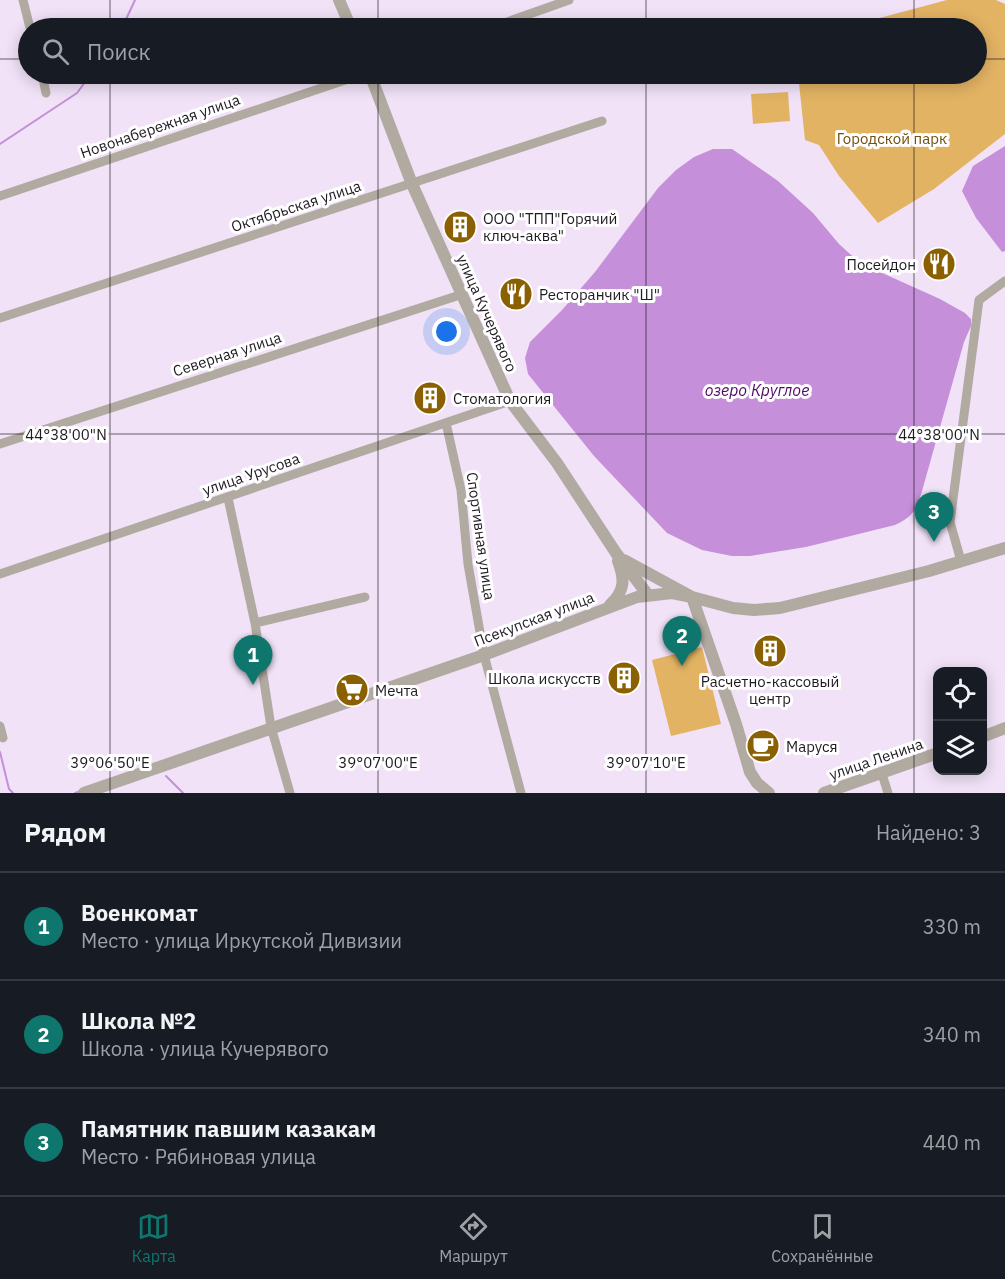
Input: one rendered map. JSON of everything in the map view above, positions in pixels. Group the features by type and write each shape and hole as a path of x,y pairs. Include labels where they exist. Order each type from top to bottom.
{"street":[{"path":"23,0 28,18"},
{"path":"339,0 347,18"},
{"path":"518,18 569,0"},
{"path":"44,84 46,93"},
{"name":"Новонабережная улица","path":"0,196 333,84"},
{"name":"улица Кучерявого","path":"374,84 412,183 510,401 557,463 612,546 648,595"},
{"name":"Октябрьская улица","path":"0,318 602,121"},
{"path":"960,561 950,522 979,300 1005,280"},
{"name":"Северная улица","path":"0,444 463,294"},
{"name":"улица Урусова","path":"0,574 510,401"},
{"name":"Спортивная улица","path":"446,423 461,490 468,564 484,655 521,793"},
{"path":"228,498 255,623 271,727 290,793"},
{"name":"улица Кучерявого","path":"608,607 620,594 623,582 621,569 612,546"},
{"name":"Псекупская улица","path":"84,793 484,655 608,607 648,595 672,593 733,608 767,609 797,604 1005,548"},
{"name":"улица Кучерявого","path":"620,557 692,597"},
{"path":"255,623 365,597"},
{"path":"692,597 736,724 750,772 757,783 769,793"},
{"path":"0,726 3,738"},
{"path":"987,734 1005,728"},
{"name":"улица Ленина","path":"824,793 933,755"},
{"path":"882,774 888,793"}],"green space":[{"name":"Городской парк","path":"947,0 996,0 1005,4 1005,134 934,189 878,223 839,176 819,145 805,140 799,84 987,84 987,18 880,18"},
{"path":"788,92 790,121 753,124 751,94"},
{"path":"702,647 721,724 671,736 652,660"}],"water":[{"path":"1005,146 1005,251 1002,252 976,218 962,191 973,166"},
{"name":"озеро Круглое","path":"713,149 732,149 778,181 813,213 839,244 860,263 940,299 971,319 971,326 964,342 918,503 906,519 895,525 806,547 750,556 732,556 702,550 667,533 594,456 528,374 525,358 530,342 595,272 658,188 676,170 694,157"}],"waterway":[{"path":"127,18 135,0"},
{"path":"0,144 77,93 84,84"},
{"path":"0,752 9,789 13,793"},
{"path":"166,776 183,793"},
{"path":"75,793 81,791"}],"place":[{"name":"ООО \"ТПП\"Горячий ключ-аква\"","path":"460,227"},
{"name":"Посейдон","path":"939,264"},
{"name":"Ресторанчик \"Ш\"","path":"516,294"},
{"name":"Стоматология","path":"430,398"},
{"name":"Памятник павшим казакам","path":"934,542"},
{"name":"Расчетно-кассовый центр","path":"770,651"},
{"name":"Школа №2","path":"682,666"},
{"name":"Школа искусств","path":"624,678"},
{"name":"Военкомат","path":"253,685"},
{"name":"Мечта","path":"352,690"},
{"name":"Маруся","path":"763,746"}]}
